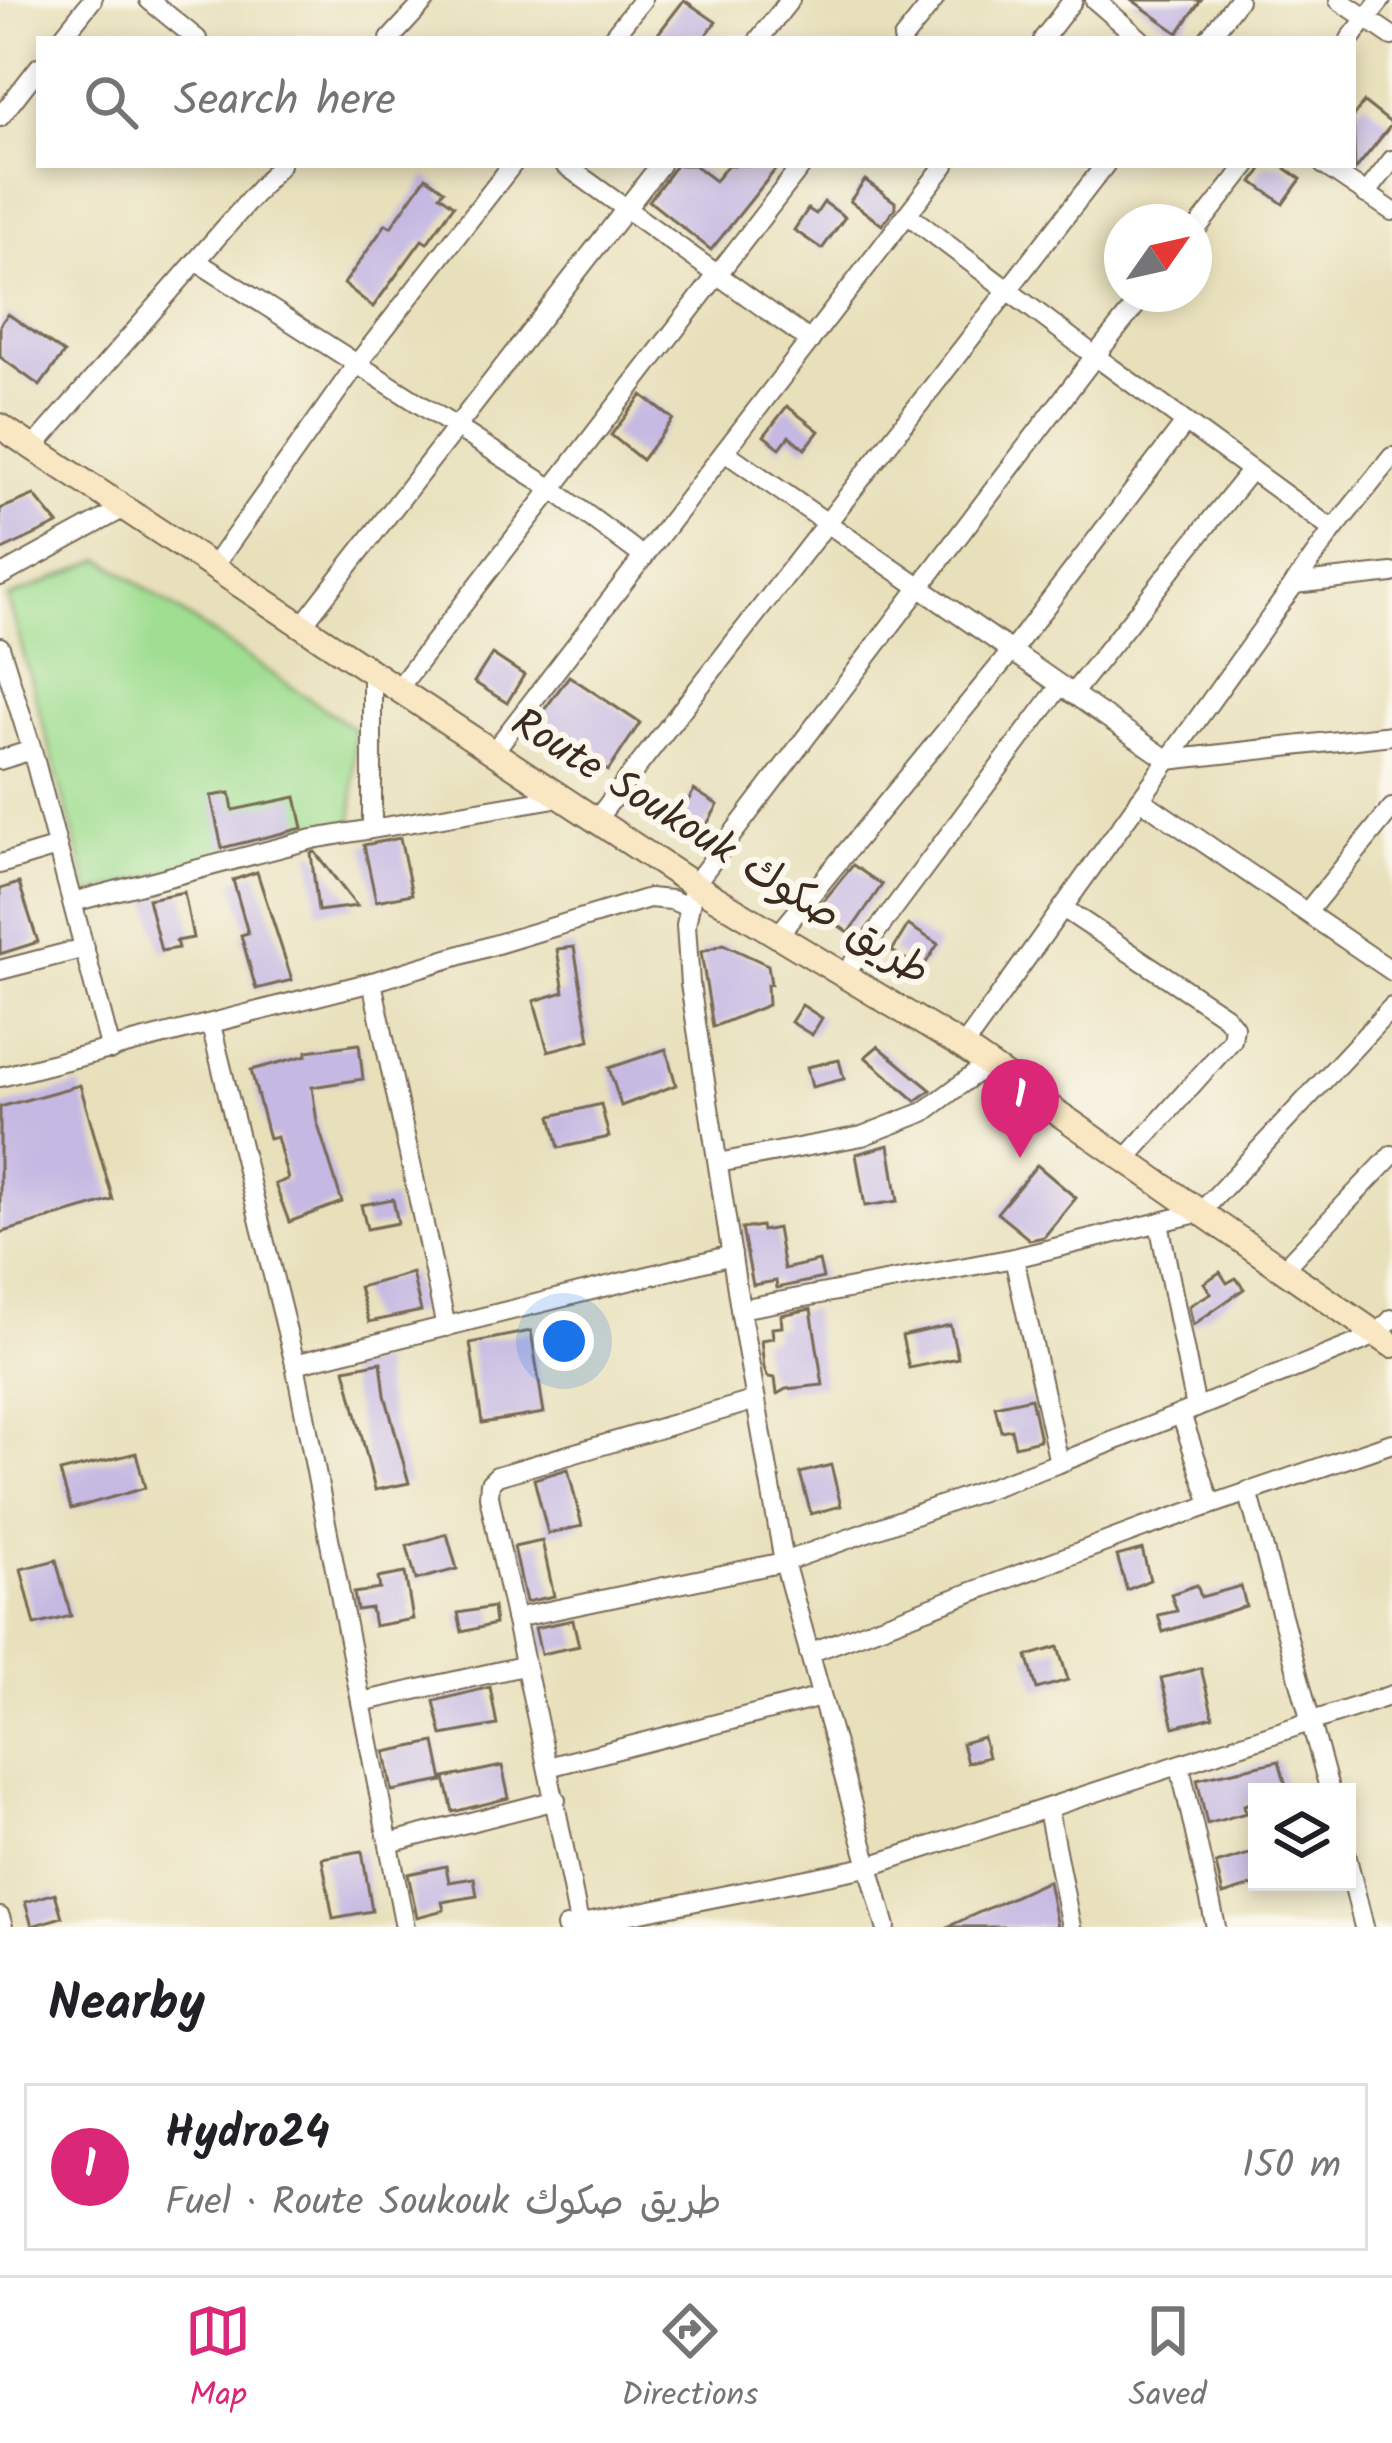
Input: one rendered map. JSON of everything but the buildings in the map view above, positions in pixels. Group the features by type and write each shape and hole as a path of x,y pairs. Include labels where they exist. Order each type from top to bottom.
{"street":[{"path":"63,36 92,0"},
{"path":"149,0 193,36"},
{"path":"393,36 426,0"},
{"path":"613,36 642,0"},
{"path":"761,36 790,0"},
{"path":"905,36 934,0"},
{"path":"1045,36 1073,0"},
{"path":"1095,0 1137,36"},
{"path":"1210,36 1238,0"},
{"path":"1339,0 1392,36"},
{"path":"1353,36 1381,0"},
{"path":"0,117 36,72"},
{"path":"1366,194 1392,160"},
{"path":"34,448 277,168"},
{"path":"213,567 357,364 510,168"},
{"path":"570,168 810,341"},
{"path":"301,626 658,168"},
{"path":"398,690 800,168"},
{"path":"494,751 943,168"},
{"path":"596,820 1103,168"},
{"path":"1212,209 1245,168"},
{"path":"1328,168 1392,212"},
{"path":"907,214 1333,530"},
{"path":"196,261 551,488 644,556"},
{"path":"886,1927 784,1562 690,984 692,896 1130,312"},
{"path":"778,935 1010,653 1185,423"},
{"name":"Route Soukouk طريق صكوك","path":"0,426 561,796 692,896 778,935 963,1047 1283,1269 1387,1333"},
{"path":"725,452 1168,760 1392,734"},
{"path":"963,1047 1333,530 1392,457"},
{"path":"844,975 1066,690 1251,470"},
{"path":"0,576 124,508"},
{"path":"1294,584 1392,573"},
{"path":"0,647 6,685 32,750 111,1050"},
{"path":"372,674 372,828"},
{"path":"0,760 32,750"},
{"path":"73,902 372,828 561,796"},
{"path":"1140,799 1392,970"},
{"path":"1307,912 1392,808"},
{"path":"0,864 57,847"},
{"path":"0,1077 372,982 649,898 692,896"},
{"path":"1063,908 1225,1016 1234,1027 1232,1040 1125,1160"},
{"path":"0,970 85,947"},
{"path":"372,982 446,1327"},
{"path":"740,1309 1014,1258 1202,1212 1392,1007"},
{"path":"211,1025 295,1364 405,1927"},
{"path":"718,1162 862,1136 924,1112 988,1064"},
{"path":"1283,1269 1392,1155"},
{"path":"1159,1223 1188,1411 1211,1504"},
{"path":"295,1364 732,1255"},
{"path":"1014,1258 1059,1463"},
{"path":"515,1618 784,1562 1059,1463 1387,1333"},
{"path":"756,1400 497,1476 490,1483 523,1666 556,1800 572,1926 867,1867 1392,1694"},
{"path":"809,1653 1211,1504 1392,1443"},
{"path":"1248,1491 1328,1783"},
{"path":"361,1702 523,1666"},
{"path":"548,1767 821,1697"},
{"path":"1180,1766 1216,1927"},
{"path":"389,1843 556,1800"},
{"path":"1048,1810 1071,1927"},
{"path":"1355,1891 1364,1927"},
{"path":"0,1917 2,1927"}],"green space":[{"path":"102,559 354,729 353,821 90,894 8,598"}],"place":[{"name":"Hydro24","path":"1020,1158"}]}
